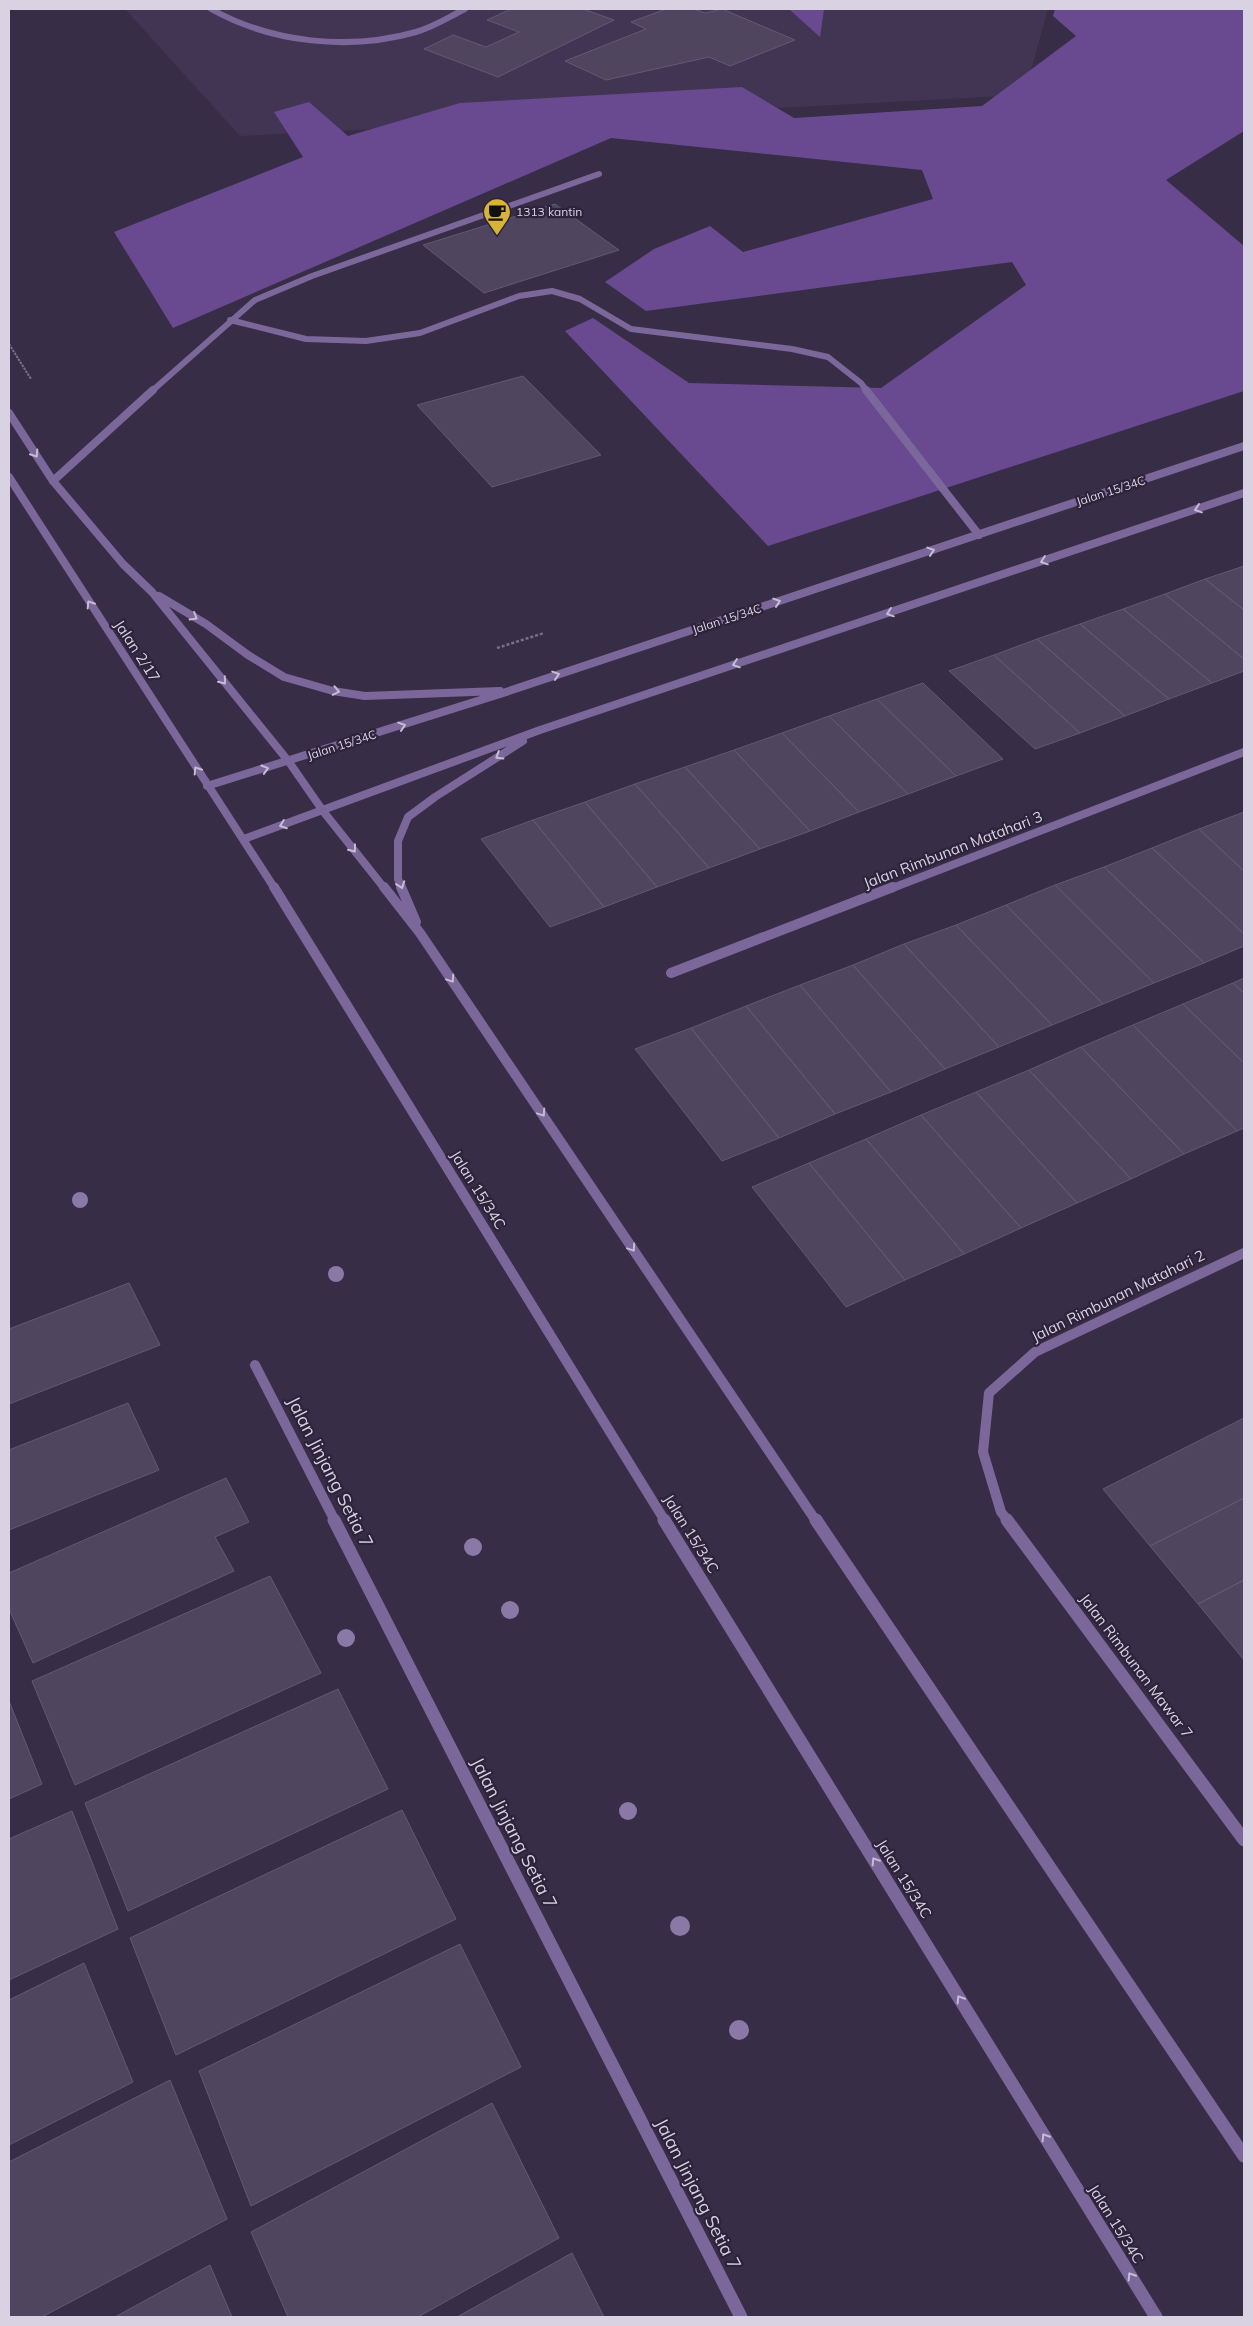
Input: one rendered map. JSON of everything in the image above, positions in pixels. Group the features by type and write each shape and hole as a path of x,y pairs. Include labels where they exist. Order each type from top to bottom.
{"street":[{"path":"211,9 223,17 265,31 310,41 360,42 418,32 465,9"},
{"path":"53,481 230,320 255,300 312,276 599,174"},
{"path":"230,320 306,339 366,342 420,334 518,296 552,291 580,299 631,329 792,349 828,357 861,383 978,535"},
{"path":"9,413 53,481 123,564 152,592 288,762 420,934 1244,2156"},
{"name":"Jalan 15/34C","path":"207,786 509,691 1244,446"},
{"name":"Jalan 2/17","path":"9,477 207,786 244,840"},
{"path":"244,840 540,730 1244,493"},
{"path":"152,592 206,624 248,655 284,677 333,692 365,696 463,691 509,691"},
{"path":"420,934 398,879 398,841 408,817 435,797 540,730"},
{"name":"Jalan Rimbunan Matahari 3","path":"671,973 1244,752"},
{"name":"Jalan 15/34C","path":"244,840 1156,2317"},
{"name":"Jalan Rimbunan Matahari 2","path":"1001,1512 983,1452 990,1393 1035,1352 1244,1253"},
{"name":"Jalan Jinjang Setia 7","path":"255,1365 741,2317"},
{"name":"Jalan Rimbunan Mawar 7","path":"1001,1512 1244,1840"}],"path":[{"path":"9,344 34,384"},
{"path":"492,650 548,632"}],"shaded area":[{"path":"125,9 1048,9 1024,95 240,136"},
{"path":"789,9 824,9 820,37"},
{"path":"1055,9 1244,9 1244,131 1166,180 1244,246 1244,391 768,546 565,331 593,318 689,383 881,388 1026,285 1012,262 646,311 605,282 654,249 710,226 743,252 933,199 922,170 611,138 173,328 114,232 303,157 274,112 309,102 348,136 460,103 742,87 794,118 982,106 1076,36 1053,16"}],"building":[{"path":"511,9 583,9 614,20 498,77 424,49 453,35 486,47 519,32 487,20"},
{"path":"666,9 694,9 705,13 722,9 795,40 730,66 709,57 606,80 565,61 646,29 631,22"},
{"path":"555,204 619,250 484,293 423,245"},
{"path":"523,376 601,455 492,487 417,405"},
{"path":"1244,566 1244,610 1205,579"},
{"path":"1205,579 1244,610 1244,659 1165,594"},
{"path":"1165,594 1244,659 1244,671 1212,683 1123,609"},
{"path":"1123,609 1212,683 1169,699 1080,624"},
{"path":"1080,624 1169,699 1125,716 1037,639"},
{"path":"1037,639 1125,716 1080,733 994,655"},
{"path":"994,655 1080,733 1035,749 949,671"},
{"path":"923,683 1003,759 956,776 877,699"},
{"path":"877,699 956,776 908,794 829,716"},
{"path":"829,716 908,794 859,812 782,733"},
{"path":"782,733 859,812 810,831 734,750"},
{"path":"734,750 810,831 760,849 685,767"},
{"path":"685,767 760,849 709,868 635,784"},
{"path":"635,784 709,868 657,887 585,802"},
{"path":"585,802 657,887 604,907 533,820"},
{"path":"1244,812 1244,871 1199,829"},
{"path":"533,820 604,907 550,927 481,839"},
{"path":"1199,829 1244,871 1244,934 1152,848"},
{"path":"1152,848 1244,934 1244,946 1204,963 1104,867"},
{"path":"1104,867 1204,963 1154,983 1055,885"},
{"path":"1055,885 1154,983 1103,1004 1006,905"},
{"path":"1006,905 1103,1004 1052,1025 956,925"},
{"path":"956,925 1052,1025 999,1047 904,944"},
{"path":"904,944 999,1047 945,1069 853,965"},
{"path":"853,965 945,1069 891,1092 800,985"},
{"path":"1244,978 1244,993 1233,983"},
{"path":"1233,983 1244,993 1244,1063 1183,1004"},
{"path":"800,985 891,1092 835,1114 746,1006"},
{"path":"1183,1004 1244,1063 1244,1128 1237,1131 1133,1025"},
{"path":"746,1006 835,1114 779,1138 691,1028"},
{"path":"1133,1025 1237,1131 1184,1154 1081,1047"},
{"path":"691,1028 779,1138 722,1161 635,1049"},
{"path":"1081,1047 1184,1154 1131,1179 1029,1070"},
{"path":"1029,1070 1131,1179 1077,1203 976,1092"},
{"path":"976,1092 1077,1203 1021,1228 921,1115"},
{"path":"921,1115 1021,1228 964,1254 866,1139"},
{"path":"866,1139 964,1254 905,1280 809,1163"},
{"path":"809,1163 905,1280 846,1307 752,1187"},
{"path":"129,1283 160,1345 9,1404 9,1329"},
{"path":"128,1403 159,1470 9,1530 9,1450"},
{"path":"1244,1418 1244,1498 1150,1546 1103,1489"},
{"path":"226,1478 249,1522 215,1537 234,1571 33,1663 9,1609 9,1573"},
{"path":"1244,1498 1244,1580 1198,1604 1150,1546"},
{"path":"270,1576 321,1673 75,1785 32,1681"},
{"path":"1244,1580 1244,1660 1198,1604"},
{"path":"338,1689 388,1789 128,1911 85,1803"},
{"path":"9,1701 42,1784 9,1799"},
{"path":"402,1810 456,1919 176,2055 130,1938"},
{"path":"72,1811 118,1929 9,1980 9,1839"},
{"path":"460,1944 521,2067 251,2206 199,2071"},
{"path":"84,1963 133,2082 9,2145 9,2000"},
{"path":"170,2080 227,2219 42,2317 9,2317 9,2162"},
{"path":"492,2103 559,2238 418,2317 288,2317 251,2232"},
{"path":"572,2253 604,2317 457,2317"},
{"path":"210,2265 232,2317 115,2317"}],"place":[{"name":"1313 kantin","path":"497,236"}]}
